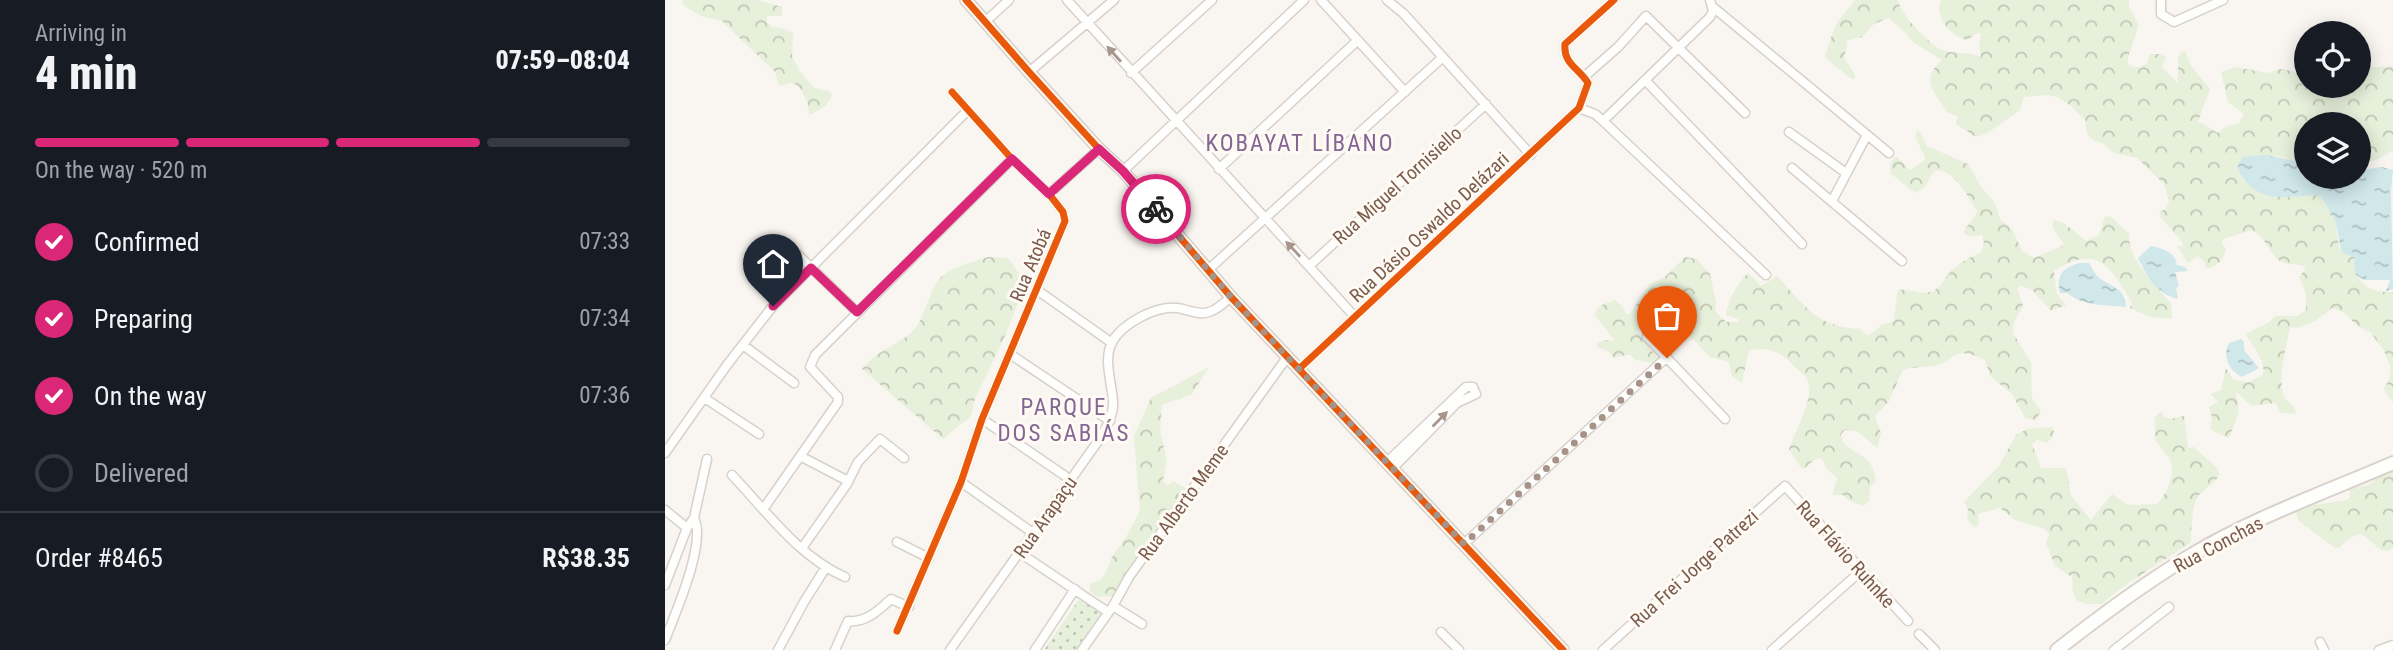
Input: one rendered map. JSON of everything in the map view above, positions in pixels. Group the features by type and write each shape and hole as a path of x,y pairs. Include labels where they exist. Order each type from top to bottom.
{"main road":[{"name":"Rua Conchas","path":"2057,650 2109,610 2189,556 2237,530 2393,463"}],"street":[{"path":"967,0 1099,149 1123,171 1231,297 1563,650"},
{"path":"986,21 1009,0"},
{"path":"1067,0 1355,317"},
{"path":"1029,72 1114,0"},
{"path":"1131,73 1212,0"},
{"path":"1123,171 1304,0"},
{"path":"1321,0 1405,92"},
{"path":"1387,0 1404,14 1531,155"},
{"path":"1614,0 1565,44 1564,53 1571,66 1585,76 1588,83 1579,108 1595,114 1603,121 1766,275"},
{"path":"2161,0 2160,12 2174,23 2223,0"},
{"path":"1603,121 1710,17 1711,3"},
{"path":"1711,3 1889,153"},
{"path":"1585,76 1618,47 1646,16 1745,113"},
{"path":"1219,169 1358,40"},
{"path":"1209,269 1443,57"},
{"path":"1645,80 1803,244"},
{"name":"Rua Atobá","path":"897,631 961,482 982,419 1065,221 1063,212 1049,194 1012,159 952,92"},
{"name":"Rua Miguel Tornisiello","path":"1309,266 1486,104"},
{"name":"Rua Dásio Oswaldo Delázari","path":"1300,368 1579,108"},
{"path":"665,453 773,306 967,111"},
{"path":"1789,132 1846,173"},
{"path":"1832,201 1867,135"},
{"path":"1049,194 1099,149"},
{"path":"764,508 838,402 838,397 810,367 815,355 1012,159"},
{"path":"1792,168 1902,261"},
{"path":"790,247 857,312"},
{"path":"1037,290 1112,343"},
{"path":"1010,354 1110,421 1113,402 1109,362 1112,343 1137,318 1177,308 1211,312 1231,297"},
{"path":"1647,337 1725,419"},
{"path":"743,345 794,383"},
{"name":"Rua Alberto Meme","path":"1082,650 1129,577 1288,356"},
{"path":"1464,544 1667,358"},
{"path":"1467,387 1473,387 1476,394 1474,397 1459,401 1390,465 1457,395 1467,387"},
{"path":"706,399 759,434"},
{"path":"982,419 1071,480"},
{"name":"Rua Arapaçu","path":"950,650 1110,421"},
{"path":"802,548 858,462 880,439 904,458"},
{"path":"800,456 848,481"},
{"path":"665,585 687,528 694,518 707,459"},
{"path":"733,475 802,548 826,567 845,577"},
{"path":"961,482 1033,533"},
{"name":"Rua Flávio Ruhnke","path":"1785,486 1907,621"},
{"name":"Rua Frei Jorge Patrezi","path":"1603,650 1785,486"},
{"path":"665,510 687,528"},
{"path":"665,640 694,560 699,526 694,518"},
{"path":"897,542 929,558"},
{"path":"1020,553 1075,589 1142,624"},
{"path":"778,650 826,567"},
{"path":"1772,650 1862,570"},
{"path":"1035,650 1075,589"},
{"path":"835,650 848,621 858,622 874,614 891,599 909,607"},
{"path":"2114,650 2169,607"},
{"path":"1441,632 1459,650"},
{"path":"1920,634 1935,650"},
{"path":"2379,650 2393,645"}],"green space":[{"path":"682,0 758,0 782,7 782,16 767,16 767,22 772,27 793,33 792,56 801,73 814,88 832,94 829,101 809,115 807,102 796,84 779,85 775,72 722,21 701,16 683,5"},
{"path":"1855,0 1898,0 1909,20 1936,47 1981,57 1981,34 1978,33 1967,40 1949,30 1940,13 1941,0 2129,0 2129,7 2139,25 2128,64 2140,67 2147,63 2150,54 2162,54 2166,58 2162,67 2178,83 2178,59 2181,52 2185,51 2191,66 2210,89 2198,121 2218,133 2227,126 2239,123 2244,114 2228,102 2221,72 2236,67 2267,73 2280,69 2292,71 2294,98 2371,98 2371,67 2393,66 2393,151 2371,161 2371,112 2294,112 2294,160 2277,156 2243,157 2241,177 2258,191 2268,194 2288,197 2320,195 2335,220 2339,247 2354,257 2360,280 2376,291 2393,292 2393,403 2384,389 2391,375 2384,351 2371,333 2357,326 2345,313 2332,308 2307,325 2290,327 2283,362 2282,389 2296,414 2281,413 2275,403 2251,406 2236,391 2239,412 2229,438 2211,430 2212,417 2209,407 2218,402 2210,394 2221,390 2226,368 2233,380 2249,382 2263,375 2261,359 2245,334 2268,323 2275,316 2297,316 2306,310 2306,293 2299,277 2305,270 2304,266 2277,259 2262,238 2252,230 2223,239 2222,244 2226,249 2224,256 2213,266 2206,268 2204,261 2198,256 2188,263 2177,246 2183,246 2182,242 2159,215 2169,202 2164,184 2137,158 2114,153 2104,144 2093,140 2087,134 2085,120 2070,105 2057,97 2047,95 2024,97 2020,110 1986,134 1976,137 1956,124 1958,116 1948,113 1931,87 1931,74 1942,60 1913,42 1889,18 1874,24 1862,37 1846,41 1844,57 1855,79 1851,79 1825,57 1839,20"},
{"path":"1918,129 1927,146 1968,164 1982,188 1995,203 2000,219 2012,229 2022,251 2034,258 2064,245 2052,226 2054,220 2064,223 2086,241 2099,235 2105,216 2111,217 2129,234 2137,262 2171,303 2172,319 2149,317 2130,308 2132,302 2116,278 2101,262 2092,259 2069,263 2054,271 2057,294 2066,305 2051,311 2031,289 2021,286 2017,288 2023,306 2014,322 2013,333 2031,362 2032,398 2041,411 2036,420 2025,418 2012,394 1990,376 1985,360 1974,355 1955,355 1940,364 1903,370 1889,401 1875,416 1881,433 1877,448 1857,431 1845,430 1841,434 1847,446 1865,458 1874,471 1876,482 1870,486 1869,501 1863,506 1843,495 1832,495 1837,478 1826,468 1822,458 1815,459 1804,469 1789,449 1807,405 1809,388 1805,377 1778,353 1763,349 1749,350 1742,383 1732,376 1729,362 1710,357 1694,340 1669,326 1665,316 1636,331 1660,361 1656,364 1635,360 1630,354 1614,358 1608,351 1597,347 1597,343 1605,340 1615,341 1595,315 1599,307 1612,302 1613,299 1622,306 1626,314 1630,314 1650,284 1666,276 1685,257 1697,259 1710,274 1716,302 1715,311 1726,322 1739,322 1738,319 1726,315 1727,309 1734,292 1748,273 1761,286 1777,276 1804,305 1822,319 1832,324 1860,329 1868,336 1882,325 1894,321 1899,290 1925,293 1933,291 1955,267 1981,253 1984,244 1982,235 1968,236 1964,233 1977,211 1954,178 1941,171 1934,171 1924,188 1915,193 1890,173 1891,163 1896,156 1910,170 1925,160 1915,137"},
{"path":"988,257 1008,258 1019,273 1023,289 1006,334 975,399 971,416 943,439 862,369 872,358 910,334 920,321 933,288 942,276 958,267"},
{"path":"1209,367 1192,394 1162,405 1160,431 1167,460 1163,481 1167,486 1173,481 1187,489 1122,579 1116,596 1097,597 1090,591 1090,584 1101,579 1106,572 1140,511 1134,436 1151,398"},
{"path":"2161,411 2164,417 2171,419 2184,416 2188,448 2194,447 2220,474 2197,499 2192,517 2191,542 2102,604 2077,601 2073,593 2072,577 2055,566 2046,543 2049,534 2045,529 2015,520 2000,508 1978,514 1977,526 1974,527 1967,520 1968,509 1964,502 1999,466 2016,435 2027,429 2052,427 2053,436 2047,443 2037,440 2032,444 2041,468 2066,468 2071,496 2091,520 2112,494 2128,505 2157,504 2167,489 2172,470 2169,458 2155,437 2154,418"},
{"path":"2385,470 2393,471 2393,548 2388,551 2381,550 2361,533 2335,548 2299,521 2296,513 2300,507 2347,500 2350,497 2349,489 2369,485"},
{"path":"1080,598 1101,613 1076,650 1044,650"}],"water":[{"path":"2266,155 2294,161 2294,189 2371,189 2371,168 2382,167 2393,170 2393,289 2386,291 2390,280 2364,280 2355,274 2354,257 2342,253 2335,220 2320,195 2283,197 2262,193 2252,188 2237,167 2243,157"},
{"path":"2151,246 2168,251 2177,265 2188,271 2175,272 2179,286 2176,288 2178,299 2158,289 2138,258"},
{"path":"2080,263 2089,263 2099,277 2118,289 2125,299 2126,307 2087,303 2067,293 2060,293 2059,281 2062,273"},
{"path":"2241,339 2244,342 2244,350 2259,368 2242,377 2230,367 2226,353 2229,343"}],"cycle path":[{"path":"966,0 1099,149 1123,171 1231,297 1563,650"},
{"path":"1300,368 1579,108 1588,83 1566,56 1565,44 1614,0"},
{"path":"897,631 961,482 982,419 1065,221 1063,212 1049,194 1012,159 952,92"}],"way so far":[{"path":"1156,209 1231,297 1464,544 1667,358"}],"district":[{"name":"KOBAYAT LÍBANO","path":"1300,143"},
{"name":"PARQUE DOS SABIÁS","path":"1064,420"}],"route":[{"path":"773,306 811,268 857,312 1012,159 1049,194 1099,149 1123,171 1156,209"}]}
